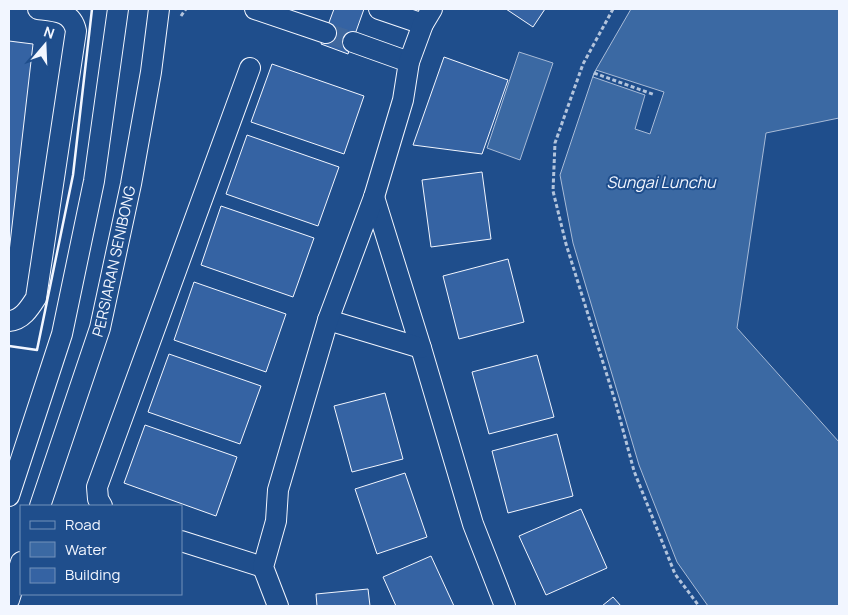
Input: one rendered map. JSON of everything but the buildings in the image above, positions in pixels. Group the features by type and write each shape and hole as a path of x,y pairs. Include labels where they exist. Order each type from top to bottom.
{"street":[{"path":"9,321 15,321 26,312 36,298 76,31 74,21 66,14 38,9"},
{"path":"9,496 62,334 94,181 118,9"},
{"name":"PERSIARAN SENIBONG","path":"40,505 100,328 151,72 159,9"},
{"path":"255,9 291,14 326,33"},
{"path":"278,606 263,567 276,521 278,490 328,320 374,198 403,100 409,62 428,16 379,9"},
{"path":"353,42 409,62"},
{"path":"101,505 98,499 97,487 250,68"},
{"path":"374,198 473,524 505,606"},
{"path":"328,320 421,348"},
{"path":"182,540 263,567"},
{"path":"9,600 20,565"}],"path":[{"path":"613,9 583,64 555,142 553,191 566,244 616,404 634,470 675,574 699,606"},
{"path":"594,73 655,95"}],"water":[{"name":"Sungai Lunchu","path":"631,9 839,9 839,118 766,133 737,328 839,442 839,606 708,606 677,562 639,465 573,243 560,175 594,73"},
{"path":"519,52 553,63 520,160 487,148"}],"pier":[{"path":"596,70 664,92 650,134 635,129 645,95 593,77"}],"tunnel":[{"path":"326,33 353,42"}],"wall":[{"path":"9,346 37,350 73,175 92,9"}]}
